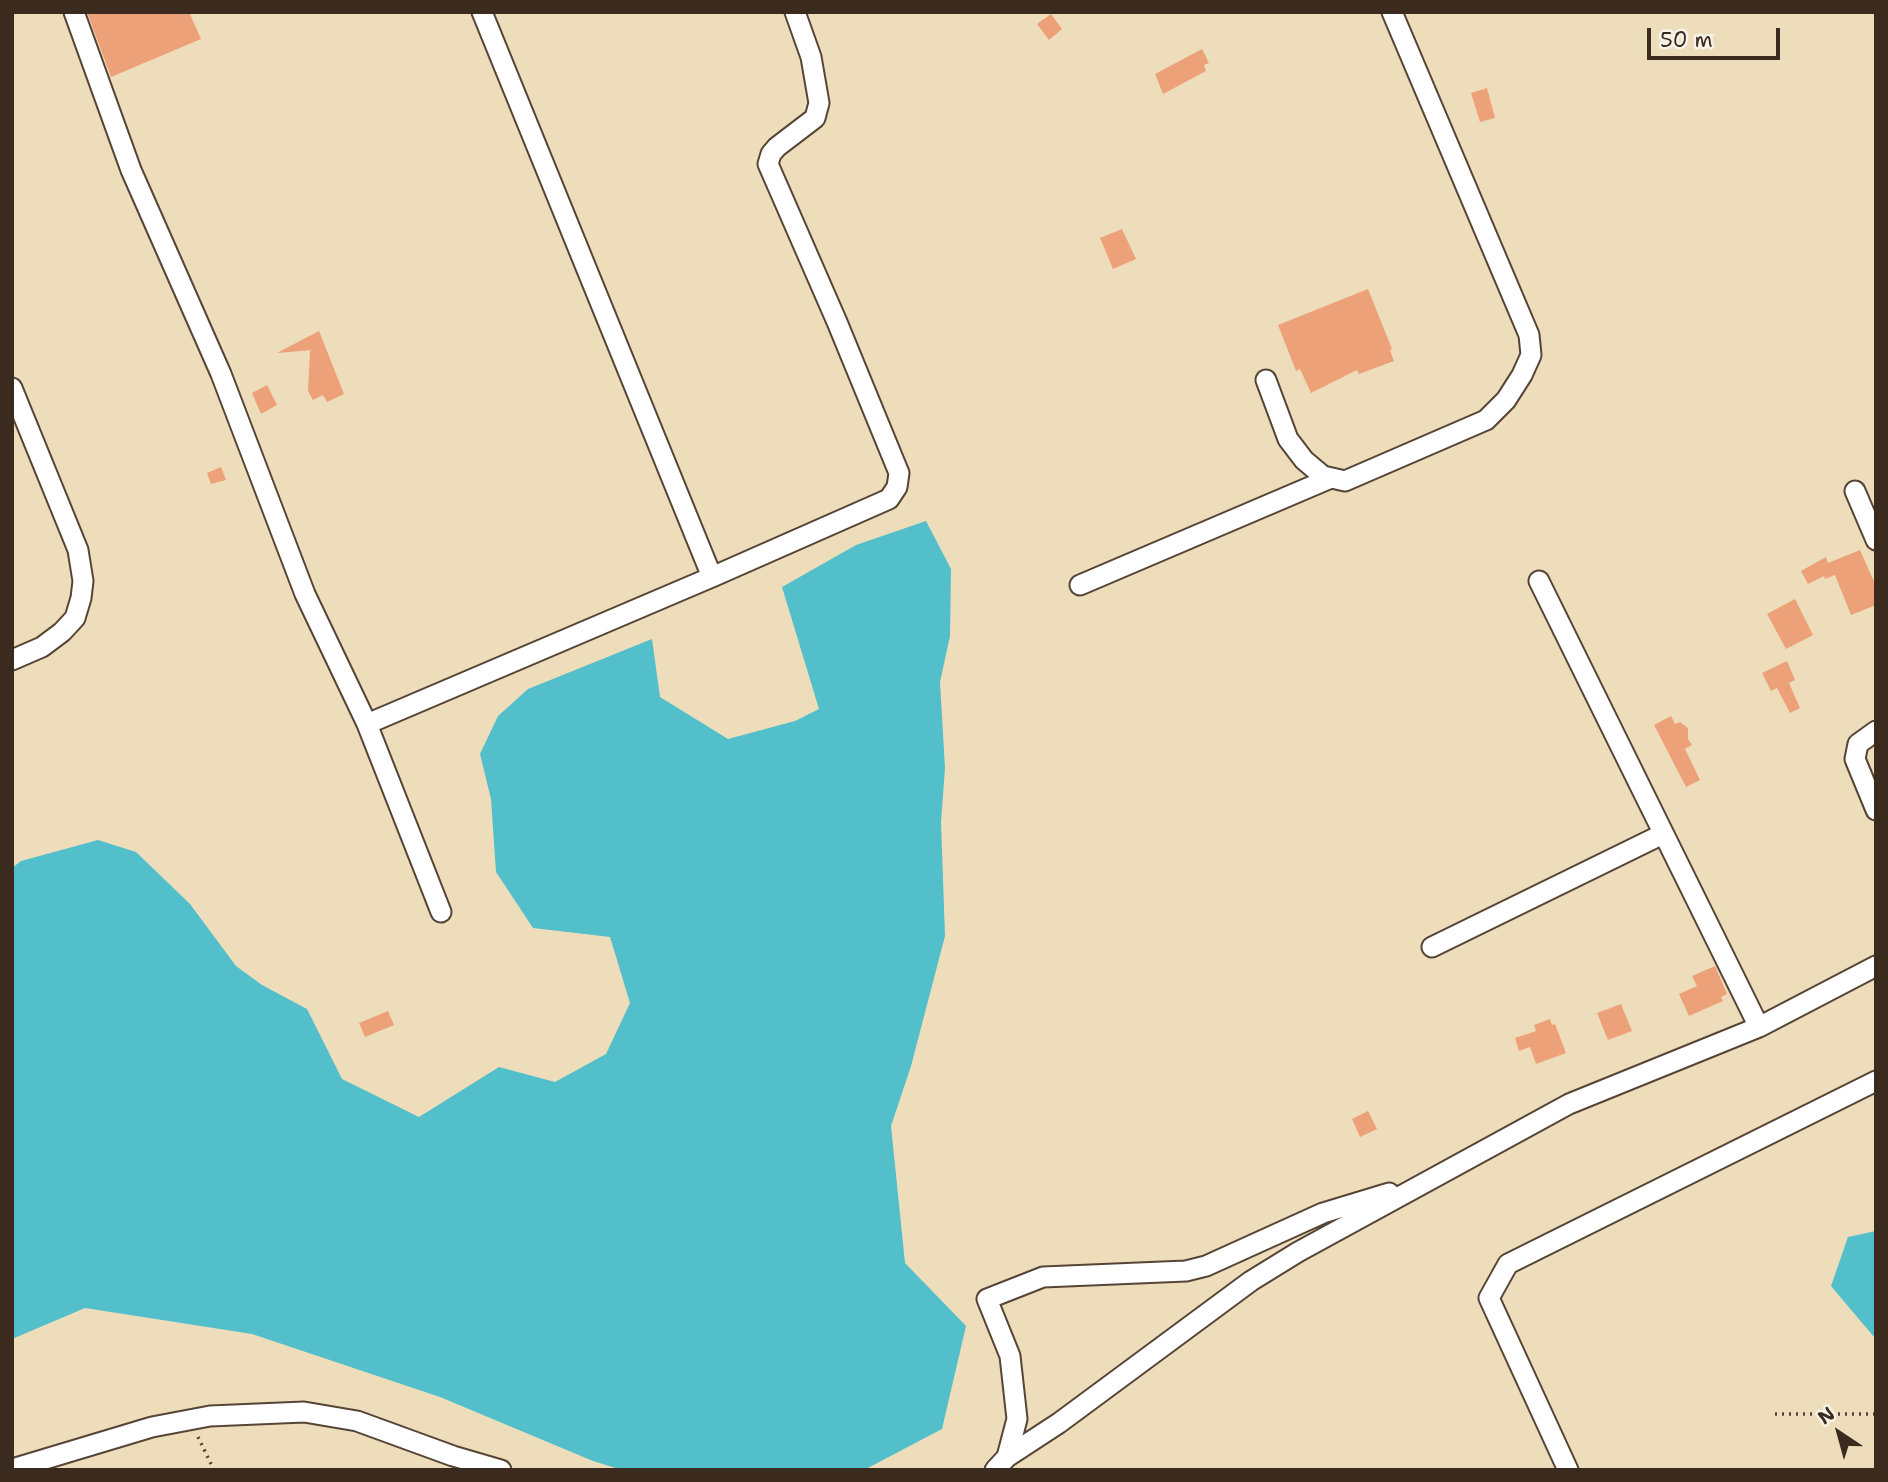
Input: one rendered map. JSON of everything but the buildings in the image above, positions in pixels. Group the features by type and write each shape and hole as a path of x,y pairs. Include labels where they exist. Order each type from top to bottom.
{"street":[{"path":"74,12 131,170 221,374 305,594 367,724 441,912"},
{"path":"482,12 712,577"},
{"path":"367,724 889,499 897,487 899,473 768,164 771,155 778,148 815,118 819,103 811,57 795,12"},
{"path":"1266,380 1288,439 1304,460 1323,476 1345,481 1486,420 1506,400 1522,376 1531,355 1529,335 1392,12"},
{"path":"12,388 78,550 83,581 82,598 75,618 42,647 12,660"},
{"path":"1080,585 1331,478"},
{"path":"1855,491 1876,540"},
{"path":"1539,581 1759,1027"},
{"path":"1876,731 1858,744 1855,759 1876,810"},
{"path":"1432,947 1663,834"},
{"path":"1001,1464 1251,1281 1298,1252 1569,1104 1759,1027 1876,966"},
{"path":"1567,1470 1489,1298 1508,1264 1876,1081"},
{"path":"1001,1464 1017,1419 1016,1396 1010,1356 987,1298 1042,1277 1196,1269 1323,1213 1427,1182"},
{"path":"12,1469 152,1427 211,1416 304,1412 357,1421 500,1470"}],"path":[{"path":"1775,1414 1876,1414"},
{"path":"189,1420 214,1470"}],"water":[{"path":"926,521 951,569 950,636 940,682 945,768 941,822 945,936 911,1066 891,1126 905,1263 966,1326 942,1429 864,1470 622,1470 593,1461 440,1397 252,1334 85,1308 12,1339 12,868 21,861 98,840 136,852 190,904 236,966 262,985 307,1009 342,1079 419,1117 499,1067 555,1082 606,1054 630,1003 610,937 533,928 496,872 491,799 480,754 498,716 528,689 652,639 660,697 728,739 795,721 819,709 782,587 856,545"},
{"path":"1876,1231 1874,1337 1831,1286 1848,1237"}]}
